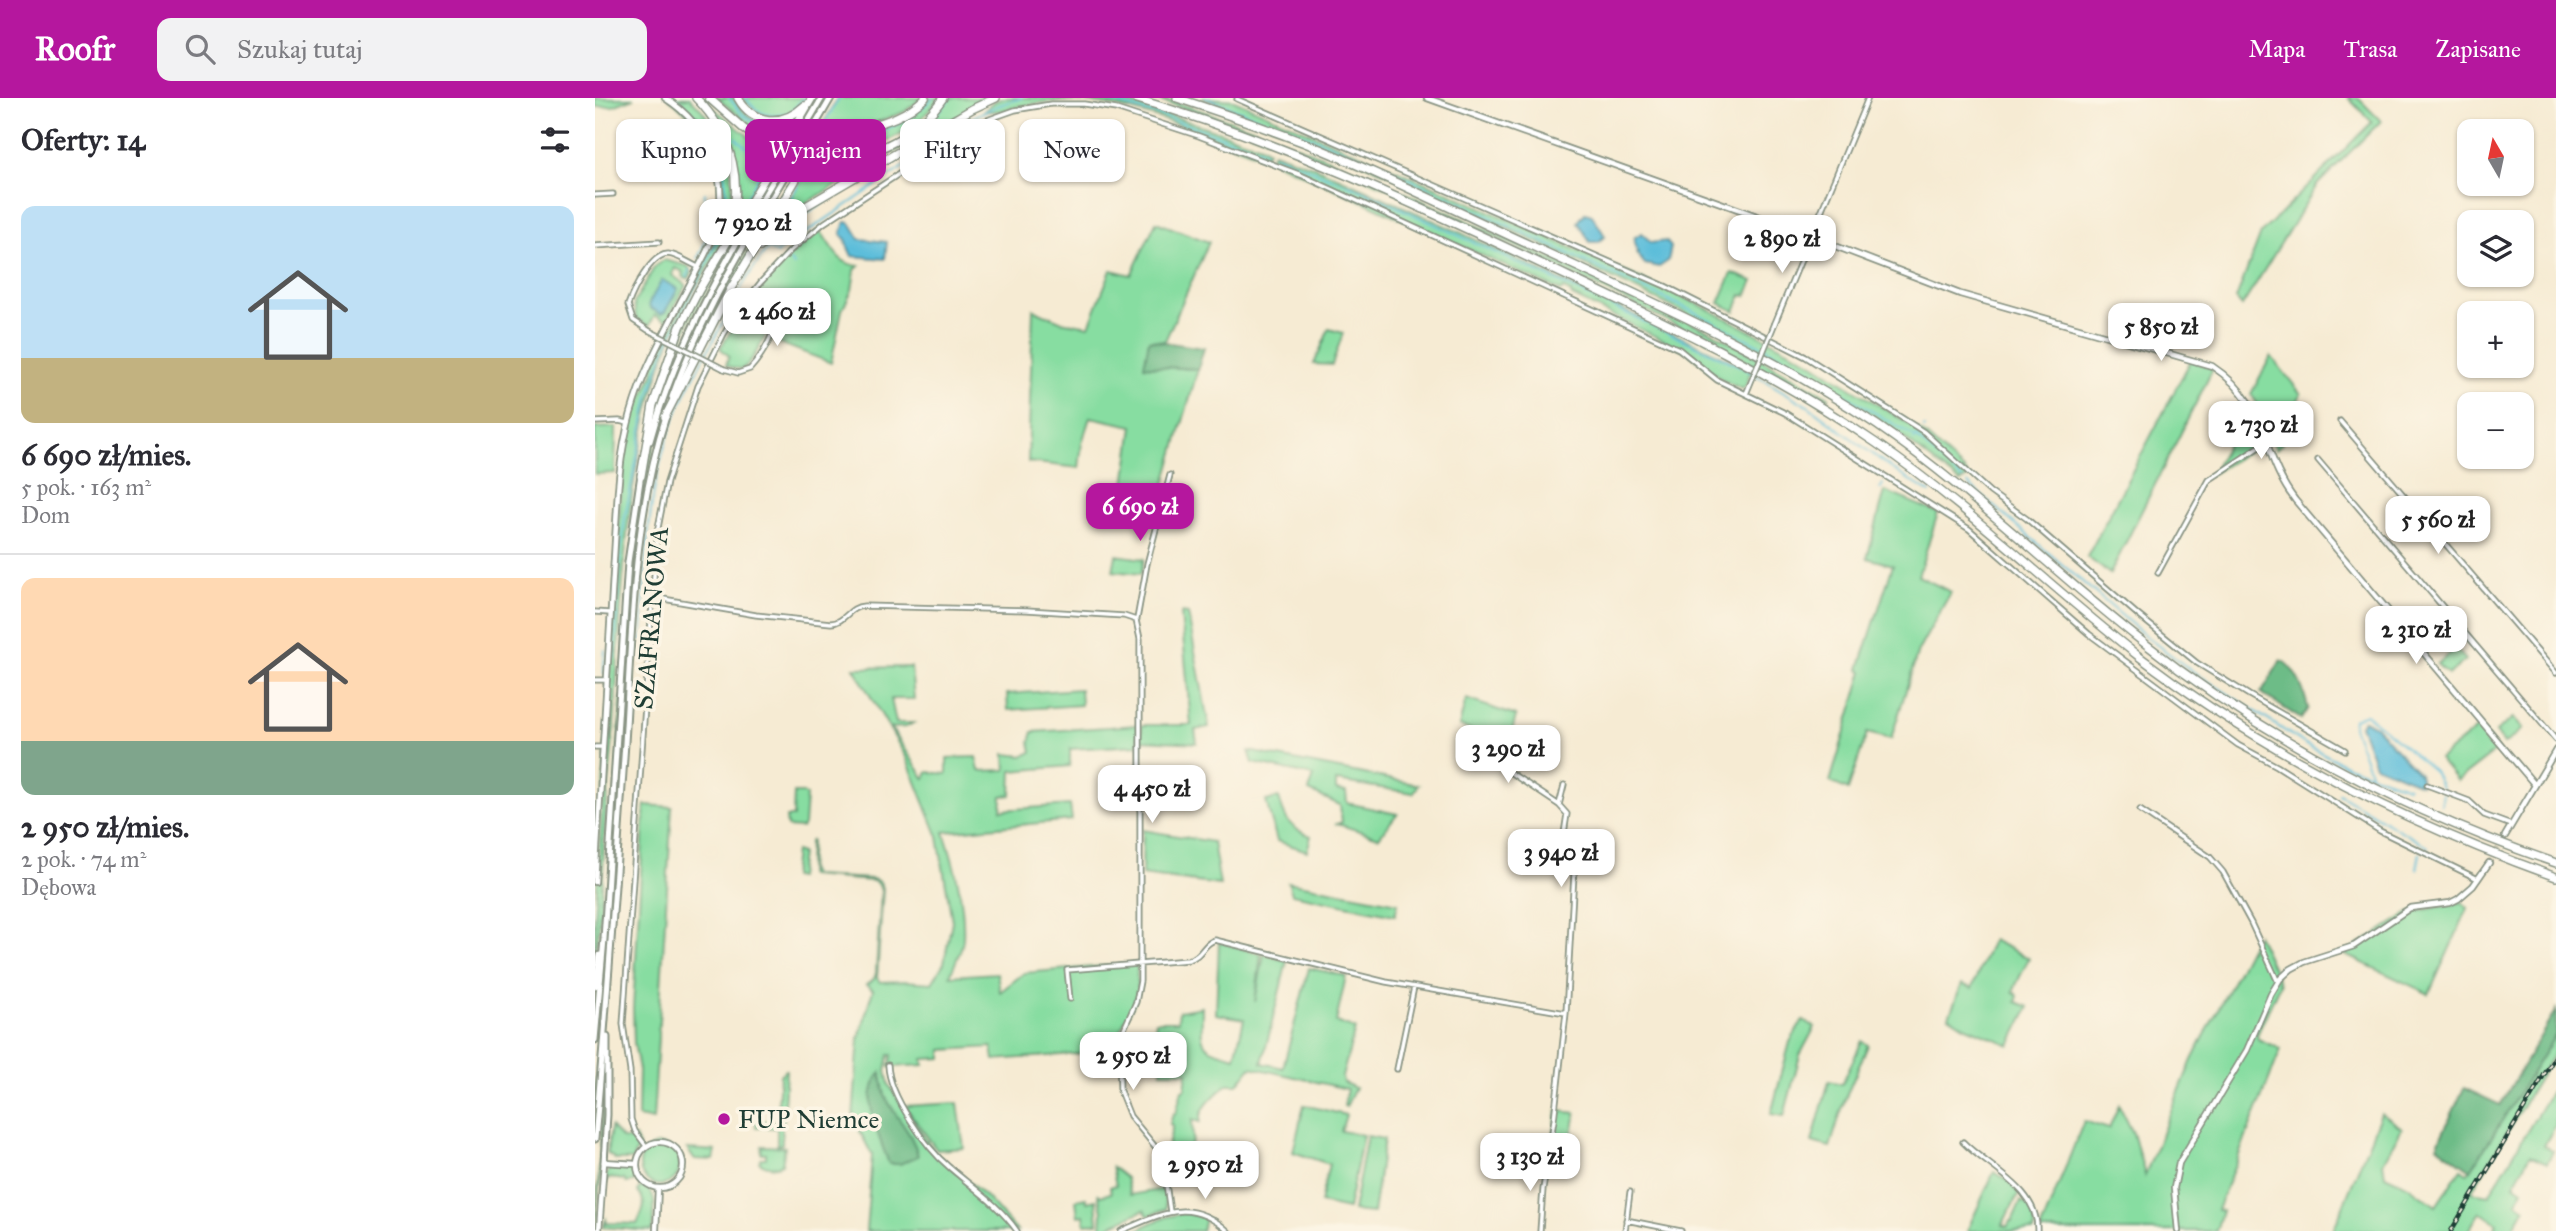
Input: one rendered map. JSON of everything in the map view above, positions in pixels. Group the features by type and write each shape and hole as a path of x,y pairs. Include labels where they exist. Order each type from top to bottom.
{"highway":[{"path":"696,98 722,132 735,174 734,210 721,253"},
{"path":"709,98 762,141 794,154 830,159 863,155 893,143 921,124 943,98"},
{"path":"738,98 752,115 766,120 779,120 794,115 812,98"},
{"path":"641,476 649,425 666,364 685,318 812,98"},
{"path":"665,417 746,264 803,166 818,148 844,134 893,120 907,113 925,98"},
{"path":"746,264 772,233 806,206 972,109 996,98"},
{"path":"1134,98 1252,136 1380,188 1684,331 1753,367 1840,418 1920,474 2136,654 2245,730 2309,769 2386,808 2461,842 2556,877"},
{"path":"1177,98 1330,154 1624,288 1766,358 1853,409 1926,461 2141,641 2256,723 2341,772 2401,801 2487,838 2556,863"}],"main road":[{"path":"595,1040 628,562 641,476 664,395 693,324 822,98"},
{"path":"595,1139 638,553 647,488 665,417 692,345 714,301 831,98"},
{"path":"595,986 604,939"},
{"path":"604,1162 607,1102 606,1016"}],"street":[{"path":"595,882 619,477 628,423 649,363 712,240 720,197 718,175 711,151 700,132 683,112 665,98"},
{"path":"1427,98 1811,237 1962,295 2209,364 2226,377 2248,401 2258,417 2279,475 2295,500 2535,785"},
{"path":"1746,394 1868,98"},
{"path":"1237,99 1665,286 1807,357 1924,432 1990,492 2027,519 2197,663 2345,750"},
{"name":"SZAFRANOWA","path":"646,1146 635,1131 631,1119 631,1071 623,1024 656,540 661,503 689,409 724,334 750,295 805,238 962,133 1005,113 1039,106 1084,104 1116,109 1229,147 1344,194 1672,346 1717,380 1785,413 1969,529 2089,634 2238,745 2284,770 2371,826 2478,879"},
{"path":"595,195 613,194"},
{"path":"595,246 659,243"},
{"path":"698,267 670,255 660,256 652,262 628,305 631,317 648,330 724,369 738,373 750,369 773,330 771,311 750,295"},
{"path":"2340,421 2556,673"},
{"path":"595,422 628,423"},
{"path":"2158,573 2209,480 2267,441"},
{"path":"2318,460 2556,740"},
{"path":"1170,475 1136,620 1140,639 1140,964 1137,999 1119,1040 1120,1091 1132,1119 1162,1155 1170,1212"},
{"path":"652,597 756,615 831,623 843,619 854,608 863,606 1069,612 1124,616 1136,620"},
{"path":"595,612 611,613"},
{"path":"595,680 607,680"},
{"path":"1479,751 1484,734"},
{"path":"1469,745 1559,805 1567,814 1563,840 1574,874 1566,1013 1540,1231"},
{"path":"595,747 603,747"},
{"path":"2505,836 2556,750"},
{"path":"1559,805 1564,785"},
{"path":"2427,785 2469,801 2484,814 2511,825"},
{"path":"2140,810 2210,857 2223,872 2251,923 2278,982"},
{"path":"2178,1231 2174,1188 2179,1163 2249,1046 2278,982 2298,965 2354,946 2410,908 2456,901 2467,893 2489,863"},
{"path":"1070,999 1067,970 1191,959 1200,955 1209,942 1217,940 1328,970 1566,1013"},
{"path":"1397,1069 1414,987"},
{"path":"888,1065 889,1081 898,1101 934,1152 949,1168 985,1196 1017,1231"},
{"path":"1963,1142 2017,1187 2033,1211 2038,1231"},
{"path":"665,1143 676,1149 682,1158 683,1168 678,1180 669,1186 658,1188 642,1181 636,1164 646,1146 665,1143"},
{"path":"599,1231 604,1162 636,1164"},
{"path":"656,1231 658,1188"},
{"path":"1625,1231 1630,1192"},
{"path":"1121,1231 1170,1212 1198,1211 1228,1231"},
{"path":"1626,1220 1681,1231"}],"green space":[{"path":"595,98 634,98 613,106 595,107"},
{"path":"669,98 690,98 708,119 691,119"},
{"path":"701,98 727,119 717,119"},
{"path":"717,98 734,98 754,119 745,121"},
{"path":"742,98 806,98 791,113 774,117 757,111"},
{"path":"814,98 817,98 805,119 802,119"},
{"path":"826,98 815,119 814,119"},
{"path":"838,98 922,98 904,112 885,119 826,119"},
{"path":"929,98 939,98 919,119 901,119"},
{"path":"947,98 990,98 953,119 929,119"},
{"path":"1005,98 1109,98 1158,111 1261,146 1268,151 1265,156 1261,156 1143,113 1094,103 1050,102 984,111 995,101"},
{"path":"1151,98 1176,102 1258,130 1358,171 1710,331 1829,397 1824,405 1682,328 1376,183 1265,138"},
{"path":"1202,98 1234,100 1704,307 1804,358 1923,433 1966,472 1967,478 1960,482 1893,430 1809,373 1432,194 1280,128"},
{"path":"2348,98 2358,98 2381,121 2317,185 2242,306 2236,299 2261,233 2372,122"},
{"path":"900,120 900,134 886,141 886,125"},
{"path":"731,122 745,134 745,182 757,182 734,225 738,176"},
{"path":"900,141 900,149 886,157 886,149"},
{"path":"1273,152 1315,167 1461,233 1751,370 1746,386 1742,389 1722,380 1688,352 1572,296 1564,289 1561,291 1273,161"},
{"path":"731,177 732,207 728,227 720,247 672,335 652,396 635,474 622,591 595,963 595,922 620,504 627,439 633,418 653,374 654,363 717,234 723,194 722,182 731,182"},
{"path":"765,182 769,182 691,319 664,382 667,365 698,296"},
{"path":"788,182 792,182 692,360 726,288"},
{"path":"800,182 843,182 797,208 765,236"},
{"path":"1156,222 1209,242 1165,341 1149,340 1145,366 1198,369 1164,487 1125,485 1133,426 1090,417 1082,443 1079,468 1028,462 1033,309 1060,321 1089,326 1111,270 1131,275"},
{"path":"748,232 695,333 677,374 652,455 644,495 630,615 595,1105 627,613 636,521 644,474 671,384 704,308"},
{"path":"817,232 821,232 840,259 859,266 855,270 852,290 842,310 831,363 774,341 776,316 757,293 786,258"},
{"path":"664,260 688,266 692,273 689,279 686,279 682,271 675,268 672,275 686,285 667,321 655,315 649,326 636,318 634,303 655,266"},
{"path":"1732,273 1753,281 1746,296 1742,295 1735,311 1719,303"},
{"path":"749,303 757,305 763,311 769,326 750,361 739,369 726,365 729,356 720,348"},
{"path":"1329,329 1343,333 1332,365 1314,364"},
{"path":"1149,340 1204,348 1198,369 1144,366"},
{"path":"2271,356 2301,394 2280,437 2282,443 2276,449 2260,408 2251,394"},
{"path":"2191,360 2213,369 2110,574 2087,557"},
{"path":"2248,404 2264,441 2212,474"},
{"path":"616,427 615,473 595,474 595,428"},
{"path":"1885,491 1938,513 1918,576 1951,592 1918,651 1891,739 1867,733 1848,790 1830,782 1863,671 1859,669 1893,565 1867,558"},
{"path":"1116,555 1144,559 1141,574 1113,571"},
{"path":"1181,613 1188,614 1209,727 1195,730 1197,743 1141,740 1142,725 1191,725"},
{"path":"2456,649 2466,660 2448,675 2437,664"},
{"path":"2281,660 2296,674 2304,694 2308,708 2301,719 2261,693"},
{"path":"911,667 914,699 891,699 896,723 913,723 906,727 891,728 925,779 928,772 947,774 947,758 976,757 979,771 1006,770 1005,754 1023,756 1032,752 1030,742 1033,732 1138,725 1138,745 1070,749 1070,766 1012,771 1011,795 1002,796 1001,810 1070,805 1072,820 944,832 958,885 963,925 960,953 950,976 997,973 1000,992 1024,973 1137,963 1137,991 1121,1028 1116,1051 994,1060 992,1047 942,1050 942,1058 923,1059 924,1065 890,1067 892,1055 889,1055 886,1071 889,1085 934,1152 985,1196 1017,1231 866,1231 872,1155 853,1118 859,1038 873,990 866,985 874,979 876,973 881,891 879,885 873,881 809,876 808,874 809,842 811,841 809,870 813,876 873,879 880,882 883,888 877,978 880,982 932,983 944,963 952,921 938,837 906,757 854,668"},
{"path":"1080,689 1081,705 1008,710 1007,694"},
{"path":"1466,699 1516,716 1509,743 1459,726"},
{"path":"2513,718 2523,729 2504,744 2496,732"},
{"path":"2479,727 2498,749 2457,781 2439,759"},
{"path":"1249,751 1419,785 1413,793 1336,781 1336,790 1346,792 1347,803 1397,814 1379,837 1337,824 1342,822 1340,805 1309,791 1314,776 1253,763"},
{"path":"794,793 803,793 806,796 802,828 787,827 786,817 793,817"},
{"path":"1279,798 1289,822 1311,836 1307,851 1277,841 1266,801"},
{"path":"645,805 672,807 653,1120 638,1117 639,1070 634,1043 633,1008"},
{"path":"1143,830 1213,842 1220,885 1142,875"},
{"path":"795,851 801,853 798,878 792,877"},
{"path":"1288,882 1398,903 1395,915 1292,894"},
{"path":"2462,902 2468,908 2429,994 2344,954 2409,913"},
{"path":"2257,934 2280,984 2257,1035 2258,1039 2281,1049 2217,1210 2222,1211 2216,1231 2040,1231 2084,1121 2109,1129 2119,1105 2133,1133 2145,1175 2192,1060"},
{"path":"1992,940 2029,958 2013,991 2018,996 2016,1002 2029,1007 2010,1045 1964,1026 1949,1016 1962,984 1972,988"},
{"path":"1219,942 1261,954 1255,1002 1264,954 1287,961 1262,1063 1283,1068 1309,968 1346,976 1336,1022 1355,1029 1342,1077 1343,1082 1355,1088 1346,1107 1347,1089 1251,1067 1238,1084 1227,1084 1209,1101 1200,1122 1192,1120 1193,1139 1187,1156 1176,1159 1167,1150 1173,1125 1170,1124 1182,1090 1185,1089 1187,1072 1161,1072 1162,1059 1175,1058 1152,1045 1151,1030 1155,1029 1156,1021 1178,1021 1179,1011 1202,1007 1202,1037 1207,1047 1235,1057 1244,1019 1216,1014"},
{"path":"2556,1010 2556,1034 2471,1170 2437,1146 2464,1088 2500,1105"},
{"path":"1803,1020 1815,1027 1800,1055 1784,1116 1771,1114 1790,1042"},
{"path":"2556,1034 2556,1050 2471,1192 2489,1195 2556,1083 2556,1125 2544,1145 2553,1151 2547,1163 2530,1155 2514,1184 2523,1190 2516,1202 2525,1208 2511,1231 2501,1231 2495,1227 2497,1223 2480,1212 2468,1231 2333,1231 2381,1113 2402,1128 2383,1163 2385,1175 2407,1185 2436,1206 2461,1169 2467,1173 2471,1170"},
{"path":"1862,1041 1868,1045 1845,1099 1830,1147 1812,1142 1829,1081 1842,1084"},
{"path":"785,1070 783,1125 777,1120 780,1075"},
{"path":"881,1072 885,1095 912,1139 918,1156 900,1164 889,1164 873,1117 872,1094"},
{"path":"604,1087 602,1160 595,1231"},
{"path":"958,1103 964,1148 937,1150 905,1106"},
{"path":"1304,1105 1346,1115 1341,1131 1363,1135 1348,1209 1320,1203 1329,1164 1293,1152"},
{"path":"1557,1111 1576,1113 1567,1158 1551,1157"},
{"path":"756,1121 776,1121 782,1126 782,1144 777,1145 777,1128 756,1127"},
{"path":"611,1127 622,1139 630,1140 635,1137 639,1146 632,1160 616,1160 607,1153"},
{"path":"1367,1136 1384,1139 1373,1213 1353,1211"},
{"path":"660,1145 674,1151 680,1165 674,1179 660,1185 646,1179 640,1165 646,1151"},
{"path":"762,1146 785,1147 782,1164 771,1166 759,1162 761,1158 766,1158 766,1153 761,1153"},
{"path":"687,1149 716,1151 714,1160 694,1159"},
{"path":"626,1166 633,1170 636,1177 634,1182 626,1183 625,1180 610,1178 606,1181 611,1167"},
{"path":"1112,1167 1126,1178 1130,1195 1164,1189 1166,1209 1148,1216 1144,1210 1101,1230 1102,1211 1098,1193 1100,1196 1111,1193 1110,1187 1116,1185"},
{"path":"1994,1172 2009,1181 2019,1193 2002,1225 2007,1227 2012,1221 2021,1201 2033,1214 2034,1231 1967,1231"},
{"path":"644,1186 654,1200 652,1231 603,1227 606,1219 607,1223 637,1224 644,1205 638,1192 639,1188"},
{"path":"1086,1198 1087,1202 1096,1200 1098,1223 1085,1224 1084,1215 1078,1216 1076,1200"},
{"path":"1185,1213 1205,1218 1202,1231 1135,1231 1162,1218"}],"water":[{"path":"1585,213 1592,215 1605,236 1598,242 1590,242 1578,222"},
{"path":"845,222 850,223 860,239 887,242 885,259 852,256 847,241 841,234"},
{"path":"1642,233 1651,243 1666,241 1671,247 1668,261 1659,267 1645,264 1638,255 1634,238"},
{"path":"662,280 678,289 665,312 661,314 650,308 649,303"},
{"path":"2364,720 2375,726 2419,774 2421,784 2375,765 2360,725"}],"waterway":[{"path":"614,658 625,517 649,396 664,351 722,231 725,212 726,193 720,157 703,125 676,98"},
{"path":"729,98 743,115 750,119"},
{"path":"746,98 754,108 764,114 788,113"},
{"path":"793,110 804,98"},
{"path":"827,119 839,98"},
{"path":"886,129 916,112 933,98"},
{"path":"932,119 950,98"},
{"path":"642,640 648,531 664,450 694,377 758,261 789,228 834,196 974,116 1022,98"},
{"path":"1097,98 1163,116 1265,152"},
{"path":"1206,98 1378,165 1694,312 1810,371 1815,377 1917,438 1962,479"},
{"path":"736,138 745,146"},
{"path":"1274,155 1365,192 1740,366 1808,406 1894,470 1930,493"},
{"path":"776,253 900,169"},
{"path":"748,195 755,182"},
{"path":"789,202 799,182"},
{"path":"698,258 709,233 702,218 705,193"},
{"path":"711,216 727,224"},
{"path":"767,247 777,254"},
{"path":"790,261 794,265"},
{"path":"687,277 689,270"},
{"path":"1914,440 1920,433"},
{"path":"1880,489 1883,484"},
{"path":"1968,484 2148,638 2188,668 2305,744 2347,766 2408,787"},
{"path":"639,640 644,640"},
{"path":"653,640 660,641"},
{"path":"604,674 605,650"},
{"path":"2370,772 2353,727 2354,719 2366,714 2434,771 2442,788"},
{"path":"2441,805 2443,793"},
{"path":"2339,794 2428,847"},
{"path":"2417,869 2420,853"}],"tunnel":[{"path":"2489,863 2505,836"}],"railway":[{"path":"2451,1231 2556,1055"}],"place":[{"name":"FUP Niemce","path":"724,1119"}]}
